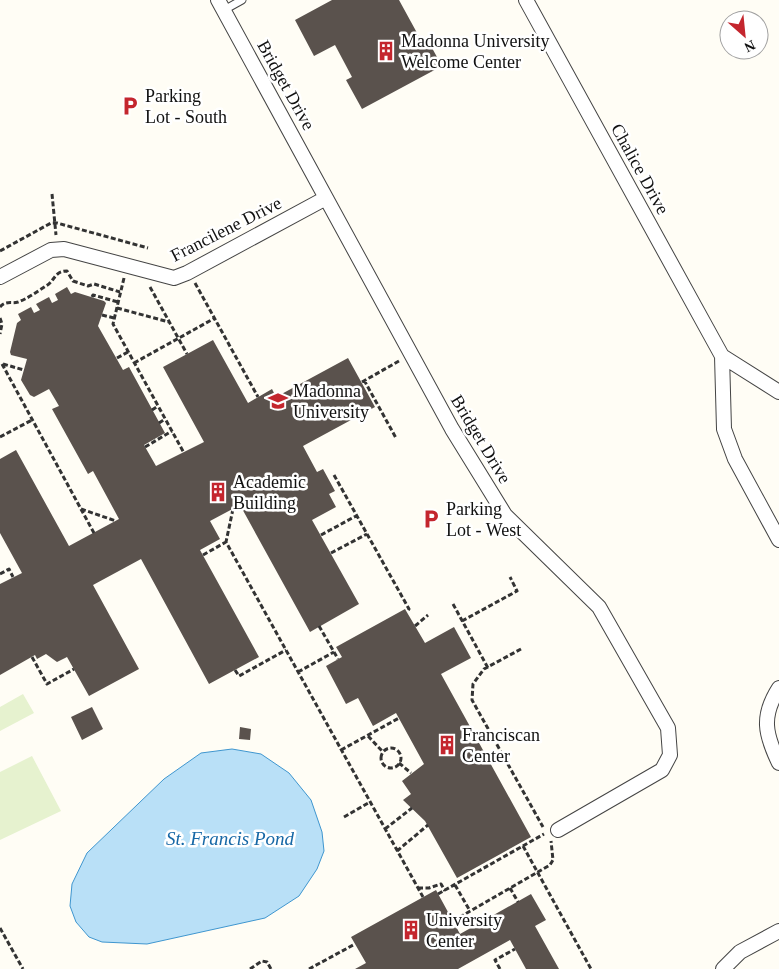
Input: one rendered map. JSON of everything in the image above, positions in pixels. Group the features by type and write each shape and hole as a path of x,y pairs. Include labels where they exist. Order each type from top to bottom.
{"street":[{"name":"Chalice Drive","path":"526,0 722,356 724,429 735,459 779,540"},
{"name":"Bridget Drive","path":"221,5 452,429 505,515 599,607 668,728 670,754 662,770 645,782 552,832"},
{"name":"Francilene Drive","path":"0,277 51,250 64,249 174,278 187,274 326,198"},
{"name":"Chalice Drive","path":"722,356 779,392"},
{"path":"779,688 770,702 766,720 769,742 779,763"},
{"path":"723,969 740,952 779,931"}],"lane":[{"path":"221,5 242,0"}],"path":[{"path":"52,194 56,235"},
{"path":"130,252 132,243"},
{"path":"0,307 8,302 18,302 49,285 56,274 61,271 67,271 73,282 88,286 94,284 120,292"},
{"path":"124,278 113,324 184,453"},
{"path":"195,283 258,397"},
{"path":"149,285 187,354"},
{"path":"92,297 93,295 118,302"},
{"path":"117,308 169,322"},
{"path":"102,315 114,318"},
{"path":"0,318 2,328 0,334"},
{"path":"134,363 215,318"},
{"path":"116,358 128,352"},
{"path":"396,438 363,381 411,354"},
{"path":"1,363 24,370"},
{"path":"0,370 1,363"},
{"path":"1,363 94,533"},
{"path":"152,410 158,406"},
{"path":"159,422 165,419"},
{"path":"0,437 32,420"},
{"path":"145,447 172,431"},
{"path":"334,475 409,610 408,612"},
{"path":"233,509 226,542 423,897"},
{"path":"81,510 116,521"},
{"path":"320,535 356,516"},
{"path":"331,553 367,534"},
{"path":"203,555 226,542"},
{"path":"0,574 9,569 13,577"},
{"path":"462,621 517,591 510,577"},
{"path":"453,604 488,668"},
{"path":"415,626 428,615"},
{"path":"319,626 338,660"},
{"path":"235,670 239,676 286,650"},
{"path":"453,921 550,865 553,860 552,832 472,700 473,684 488,668 521,650"},
{"path":"298,672 334,652"},
{"path":"32,657 47,684 74,669"},
{"path":"341,750 399,718"},
{"path":"368,735 383,752"},
{"path":"389,748 396,749 401,756 399,763 393,767 385,766 381,759 383,752 389,748"},
{"path":"399,763 412,774"},
{"path":"344,817 370,802"},
{"path":"385,829 412,808"},
{"path":"397,851 428,826"},
{"path":"438,894 523,846 552,832"},
{"path":"523,846 591,969"},
{"path":"418,888 430,888 441,884 445,891"},
{"path":"455,885 470,911"},
{"path":"510,888 518,902"},
{"path":"0,928 23,969"},
{"path":"309,969 355,944"},
{"path":"500,969 495,960 514,949"},
{"path":"251,968 262,961 267,962 271,969"}],"green space":[{"path":"23,694 34,713 0,731 0,707"},
{"path":"32,756 61,811 0,840 0,772"}],"water":[{"name":"St. Francis Pond","path":"232,749 261,754 289,773 311,800 322,832 324,851 317,869 299,896 265,918 147,944 102,942 89,937 76,922 70,906 72,884 87,853 164,779 201,753"}],"building":[{"name":"Madonna University Welcome Center","path":"332,0 399,0 422,42 427,39 442,66 362,109 346,80 352,77 335,45 314,56 295,20"},
{"name":"Academic Building","path":"67,287 71,294 75,292 106,303 98,326 123,370 129,367 165,433 144,445 156,466 204,442 163,367 213,340 248,403 272,389 276,397 348,358 375,407 303,446 317,472 323,469 335,491 329,494 336,507 312,520 359,604 310,632 240,505 210,521 220,539 200,550 259,657 209,684 141,559 93,585 139,669 89,696 67,657 57,662 46,654 37,659 35,655 0,675 0,584 22,573 0,533 0,459 16,450 69,546 119,519 93,471 88,474 52,409 59,406 49,389 34,397 30,395 21,380 27,359 11,355 10,352 17,323 21,320 18,314 31,307 34,313 40,310 36,304 49,297 52,303 58,300 55,294"},
{"name":"Franciscan Center","path":"405,609 425,643 454,627 471,658 441,674 531,837 457,878 425,821 403,800 411,794 402,781 424,764 396,713 373,726 358,698 346,704 326,666 342,657 336,647"},
{"path":"92,707 103,729 82,740 71,717"},
{"path":"240,727 251,729 250,740 239,739"},
{"name":"University Center","path":"436,890 460,934 531,894 546,920 535,926 559,969 526,969 510,940 458,969 355,969 366,963 351,937"}],"place":[{"name":"Madonna University Welcome Center","path":"386,51"},
{"name":"Parking Lot - South","path":"130,106"},
{"name":"Madonna University","path":"278,401"},
{"name":"Academic Building","path":"218,492"},
{"name":"Parking Lot - West","path":"431,519"},
{"name":"Franciscan Center","path":"447,745"},
{"name":"University Center","path":"411,930"}]}
